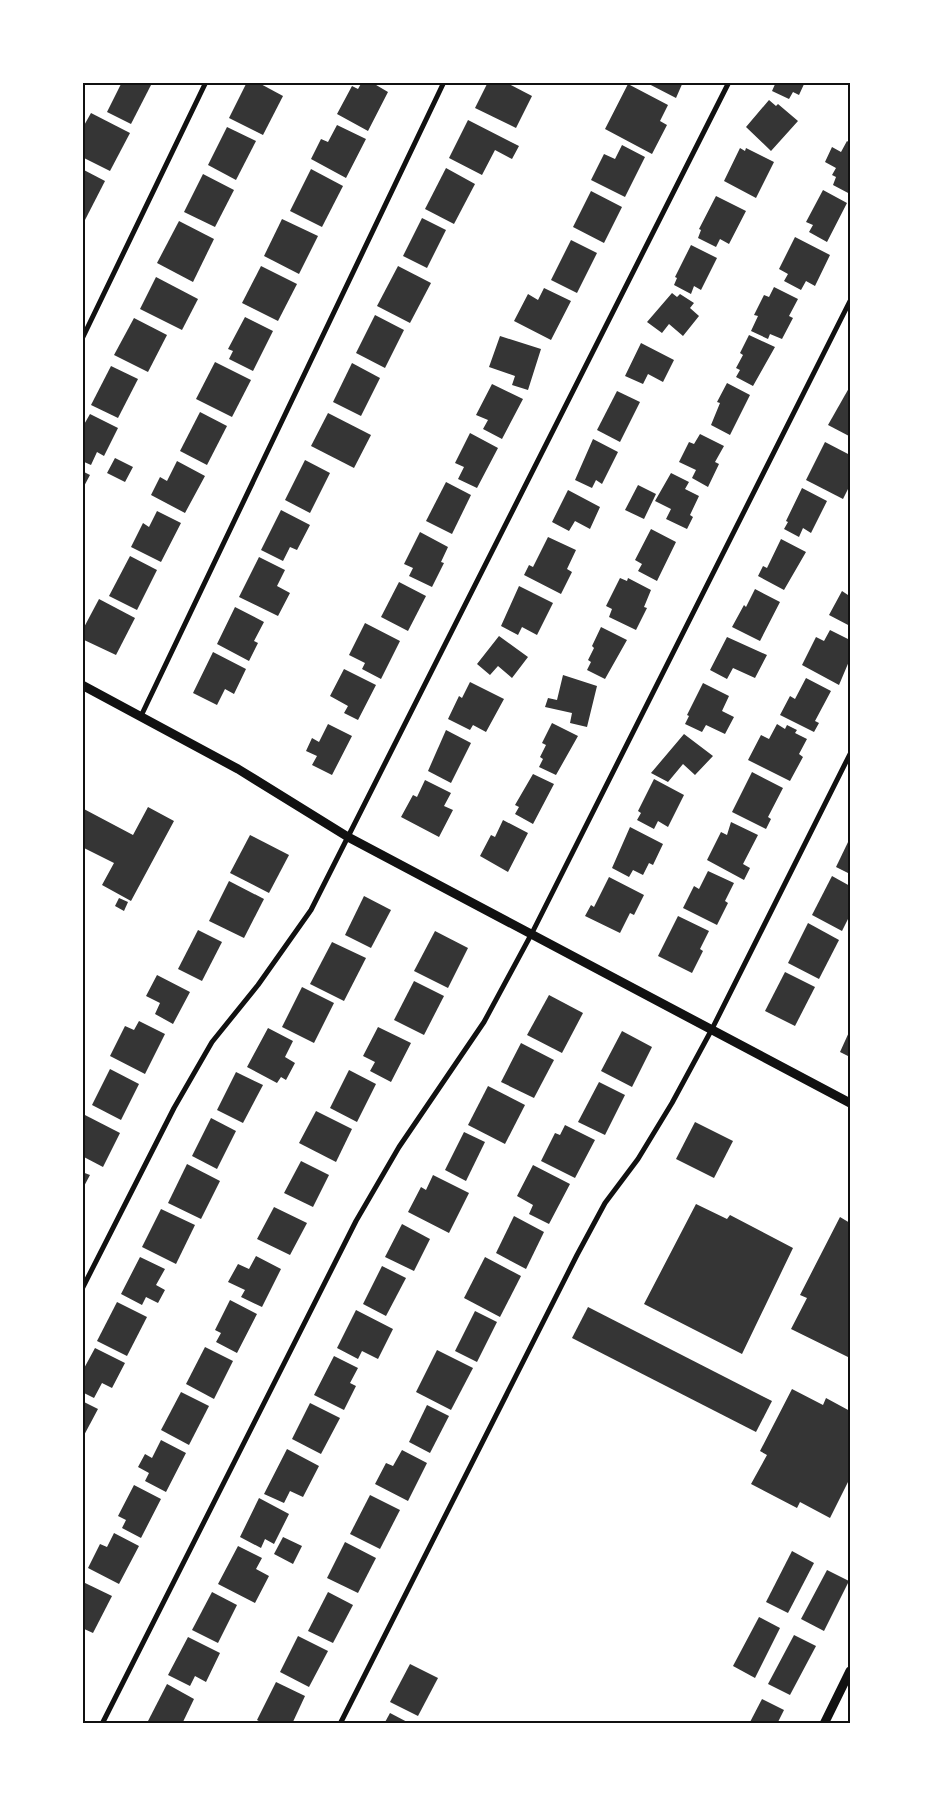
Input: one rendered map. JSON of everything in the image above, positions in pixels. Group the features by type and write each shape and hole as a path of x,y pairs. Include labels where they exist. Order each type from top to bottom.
{"street":[{"path":"82,339 206,82"},
{"path":"82,1288 174,1108 212,1042 258,985 311,910 729,82"},
{"path":"141,716 442,83"},
{"path":"102,1724 356,1221 399,1147 484,1022 532,933 850,301"},
{"path":"82,685 238,769 348,837 850,1103"},
{"path":"340,1724 577,1255 605,1203 638,1159 672,1103 712,1029 850,754"},
{"path":"824,1724 850,1671"}],"building":[{"path":"122,82 146,82 151,85 131,124 107,112"},
{"path":"247,82 257,82 283,96 263,135 229,118"},
{"path":"362,82 371,82 388,92 368,131 337,114 352,86 358,89"},
{"path":"488,82 505,82 532,96 516,128 475,108"},
{"path":"645,82 683,82 676,98"},
{"path":"776,82 805,82 799,95 793,92 789,99 772,91"},
{"path":"628,84 668,105 660,121 667,125 652,154 605,129"},
{"path":"769,100 776,106 778,104 798,121 771,151 746,127"},
{"path":"91,113 130,133 110,171 82,157 82,129"},
{"path":"468,120 519,146 512,159 495,150 482,175 449,158"},
{"path":"337,125 366,139 346,178 311,159 321,139 328,142"},
{"path":"227,127 256,141 236,180 208,165"},
{"path":"847,141 850,143 850,194 833,185 836,177 832,175 836,168 825,162 832,147 841,152"},
{"path":"622,145 645,157 625,197 591,180 604,154 615,159"},
{"path":"740,148 745,151 746,148 774,162 756,198 724,181"},
{"path":"446,168 475,184 454,224 425,209"},
{"path":"82,169 105,181 85,220 82,218"},
{"path":"311,169 343,186 322,227 290,211"},
{"path":"203,174 234,190 215,227 184,212"},
{"path":"823,190 847,203 827,242 809,232 813,225 806,222"},
{"path":"591,191 622,207 604,243 573,227"},
{"path":"716,196 746,211 729,244 720,239 716,247 698,238 701,230 699,229"},
{"path":"422,218 446,230 427,268 403,256"},
{"path":"282,219 318,236 299,274 264,256"},
{"path":"179,221 214,239 193,282 157,263"},
{"path":"795,237 830,255 815,286 806,281 801,290 784,281 788,274 779,269"},
{"path":"571,240 597,253 577,293 551,280"},
{"path":"691,245 717,258 701,290 694,286 691,294 674,285 677,278 675,277"},
{"path":"261,266 297,284 278,321 242,303"},
{"path":"398,266 431,283 410,323 377,306"},
{"path":"156,277 198,299 182,330 140,309"},
{"path":"774,287 798,299 789,316 793,318 782,339 770,334 768,339 751,331 758,316 754,315 764,295 769,297"},
{"path":"544,288 571,301 551,340 514,321 528,294 538,300"},
{"path":"672,293 677,297 680,294 694,303 690,308 699,316 683,336 669,324 662,333 647,322"},
{"path":"375,315 404,330 385,368 356,353"},
{"path":"245,317 273,331 253,371 229,359 233,351 228,349"},
{"path":"134,318 167,335 148,372 114,355"},
{"path":"749,335 775,347 753,386 736,377 740,370 736,368 743,355 740,353"},
{"path":"500,336 541,349 528,390 512,385 515,376 489,367"},
{"path":"641,343 674,360 663,382 648,374 643,384 625,376"},
{"path":"215,362 251,380 232,417 196,399"},
{"path":"352,363 380,378 361,416 333,402"},
{"path":"111,366 138,379 118,418 91,405"},
{"path":"727,383 750,395 730,435 711,425 720,403 717,402"},
{"path":"492,384 523,399 502,439 483,429 488,420 476,415"},
{"path":"850,389 849,436 828,425"},
{"path":"617,391 640,402 620,442 597,430"},
{"path":"200,412 227,426 207,465 180,451"},
{"path":"328,413 371,435 354,468 311,446"},
{"path":"90,414 118,428 104,456 97,452 91,465 82,461 82,428"},
{"path":"470,433 498,448 477,488 458,479 464,467 455,463"},
{"path":"700,434 724,446 715,462 719,464 708,487 692,478 696,470 679,462 689,442 694,444"},
{"path":"593,439 618,452 602,484 596,480 592,488 575,480"},
{"path":"825,442 850,455 850,485 843,499 806,480"},
{"path":"115,458 133,467 125,482 107,473"},
{"path":"305,460 330,473 310,513 285,500"},
{"path":"177,461 205,476 185,513 151,495 160,477 167,481"},
{"path":"82,471 90,475 82,490"},
{"path":"671,473 689,482 685,489 699,496 690,515 693,517 687,529 666,519 671,509 655,501"},
{"path":"446,482 471,495 452,534 426,521"},
{"path":"638,485 656,494 644,519 625,510"},
{"path":"802,488 827,501 811,533 803,528 799,537 784,529"},
{"path":"568,490 600,507 590,529 575,521 569,531 552,522"},
{"path":"281,510 310,525 297,550 290,547 283,561 261,550"},
{"path":"157,511 181,523 161,562 131,547 143,523 149,527"},
{"path":"651,529 676,542 657,581 638,571 642,564 635,560"},
{"path":"420,532 448,547 441,562 444,563 432,587 409,576 413,568 404,564"},
{"path":"548,537 576,550 567,569 572,572 561,594 524,575 529,565 533,567"},
{"path":"781,539 806,552 784,590 758,576 763,566 767,568"},
{"path":"130,556 157,570 137,610 109,596"},
{"path":"259,557 285,570 277,586 290,593 278,616 239,597"},
{"path":"620,578 627,581 628,578 651,590 644,607 647,608 636,630 609,617 612,609 606,606"},
{"path":"399,582 426,596 408,631 381,617"},
{"path":"519,586 553,603 537,635 522,627 518,635 501,626"},
{"path":"755,589 780,602 760,641 732,627 744,605 746,607"},
{"path":"850,589 850,626 829,615 842,591 848,595"},
{"path":"99,599 135,618 116,655 82,639 82,631"},
{"path":"235,607 264,622 254,641 258,643 249,661 217,644"},
{"path":"365,623 400,641 381,679 362,669 365,663 349,655"},
{"path":"601,627 627,640 605,679 587,670 591,662 588,660 594,648 592,646"},
{"path":"830,630 850,640 850,659 839,685 802,665 816,637 824,641"},
{"path":"499,636 528,657 512,678 498,666 490,675 477,664"},
{"path":"727,637 767,655 755,678 733,668 727,679 710,670"},
{"path":"213,652 246,669 234,694 225,689 217,705 193,693"},
{"path":"344,669 376,685 358,720 344,713 348,706 330,696"},
{"path":"563,675 597,686 587,727 570,723 572,713 545,707 548,698 557,700"},
{"path":"806,678 831,691 815,721 819,723 814,732 780,715 790,696 795,699"},
{"path":"470,682 504,699 486,732 473,725 470,730 448,719 459,696 462,698"},
{"path":"703,683 729,696 722,711 734,717 725,734 706,725 702,732 685,724 689,716 687,715"},
{"path":"552,723 578,736 556,775 539,767 543,759 540,757 546,745 542,743"},
{"path":"328,724 352,736 332,775 312,765 317,756 306,751 312,738 319,742"},
{"path":"777,724 785,729 787,725 797,730 795,733 807,739 799,754 803,757 790,781 748,760 761,735 769,739"},
{"path":"446,730 471,743 451,783 428,771"},
{"path":"684,734 713,756 695,775 683,764 668,782 651,773"},
{"path":"752,772 783,788 768,817 771,819 766,829 732,812"},
{"path":"533,774 554,784 533,824 515,814 519,807 515,805"},
{"path":"654,779 684,795 668,827 658,821 654,829 637,820 641,813 638,811"},
{"path":"425,780 451,793 444,806 453,810 439,837 401,817 413,795 417,797"},
{"path":"148,807 174,821 131,901 102,885 114,863 82,847 82,808 133,835"},
{"path":"503,820 528,833 508,872 480,856 491,835 495,837"},
{"path":"731,822 758,835 743,864 750,868 744,880 707,860 721,832 727,835"},
{"path":"630,827 663,844 653,865 649,863 643,875 633,870 629,877 612,868"},
{"path":"250,835 289,855 269,893 230,873"},
{"path":"850,838 850,874 836,867"},
{"path":"708,871 734,883 725,901 728,903 717,925 683,908 694,886 699,889"},
{"path":"832,876 850,886 850,915 842,931 812,915"},
{"path":"609,877 644,895 634,915 630,913 620,933 585,916 591,905 594,907"},
{"path":"229,881 264,899 244,938 209,921"},
{"path":"364,896 391,910 371,948 345,935"},
{"path":"119,898 128,902 124,911 115,906"},
{"path":"678,916 709,931 700,949 703,951 692,973 658,956"},
{"path":"808,923 839,940 819,979 788,963"},
{"path":"198,930 222,942 202,981 178,969"},
{"path":"435,931 468,948 448,988 414,971"},
{"path":"332,942 366,958 344,1001 310,984"},
{"path":"785,972 815,987 795,1026 765,1011"},
{"path":"157,975 190,992 173,1024 155,1014 160,1003 146,996"},
{"path":"414,981 444,996 424,1035 394,1020"},
{"path":"302,987 334,1003 314,1043 282,1027"},
{"path":"549,995 583,1013 562,1053 527,1035"},
{"path":"139,1021 165,1034 145,1074 110,1056 125,1026 134,1030"},
{"path":"378,1027 411,1043 391,1082 370,1071 375,1062 363,1056"},
{"path":"268,1028 293,1041 285,1057 295,1063 286,1080 281,1077 277,1083 247,1067"},
{"path":"850,1030 850,1057 840,1052"},
{"path":"622,1031 652,1047 632,1087 601,1071"},
{"path":"521,1043 554,1060 534,1098 501,1082"},
{"path":"110,1069 139,1084 121,1120 92,1105"},
{"path":"349,1070 376,1084 357,1122 330,1108"},
{"path":"236,1072 263,1085 243,1123 217,1110"},
{"path":"599,1082 625,1095 605,1135 578,1122"},
{"path":"488,1086 525,1105 505,1144 468,1125"},
{"path":"316,1111 352,1129 336,1162 299,1143"},
{"path":"83,1114 120,1133 103,1167 82,1156"},
{"path":"211,1118 236,1131 217,1169 192,1156"},
{"path":"695,1122 733,1141 714,1178 676,1159"},
{"path":"565,1125 595,1140 575,1178 541,1161 555,1133 560,1135"},
{"path":"464,1132 485,1142 466,1181 445,1170"},
{"path":"301,1161 329,1175 313,1207 284,1193"},
{"path":"187,1164 220,1181 201,1219 168,1203"},
{"path":"533,1165 570,1184 549,1224 529,1214 533,1205 517,1196"},
{"path":"82,1172 90,1175 82,1190"},
{"path":"433,1175 469,1193 449,1233 408,1212 421,1187 426,1190"},
{"path":"696,1204 727,1219 730,1215 793,1248 742,1354 644,1304"},
{"path":"274,1207 307,1223 290,1255 257,1239"},
{"path":"161,1209 195,1225 176,1264 142,1247"},
{"path":"514,1216 544,1232 526,1269 496,1253"},
{"path":"840,1217 850,1223 850,1358 791,1329 807,1298 800,1295"},
{"path":"402,1224 430,1239 414,1271 385,1257"},
{"path":"256,1256 281,1269 262,1307 241,1297 245,1290 228,1282 238,1264 249,1269"},
{"path":"140,1257 165,1269 156,1285 165,1290 158,1303 146,1297 142,1305 121,1294"},
{"path":"485,1257 521,1276 500,1317 464,1298"},
{"path":"382,1266 406,1278 386,1316 363,1304"},
{"path":"230,1300 257,1314 237,1353 216,1342 221,1333 215,1330"},
{"path":"117,1302 147,1317 127,1356 97,1341"},
{"path":"588,1307 772,1401 756,1432 572,1338"},
{"path":"356,1310 393,1329 378,1359 362,1351 358,1359 337,1348"},
{"path":"475,1311 497,1322 477,1362 455,1351"},
{"path":"205,1347 233,1361 214,1399 186,1384"},
{"path":"95,1348 125,1363 112,1388 102,1383 94,1398 82,1392 82,1372"},
{"path":"437,1350 473,1368 451,1410 416,1392"},
{"path":"334,1356 358,1368 350,1383 356,1386 344,1410 314,1395"},
{"path":"792,1389 823,1405 826,1398 850,1411 850,1478 830,1518 800,1502 797,1508 751,1484 767,1455 760,1451"},
{"path":"181,1392 209,1406 189,1445 161,1430"},
{"path":"82,1401 98,1409 82,1439"},
{"path":"310,1403 340,1418 321,1454 292,1439"},
{"path":"427,1405 449,1416 430,1453 409,1442"},
{"path":"161,1440 186,1453 166,1492 145,1481 149,1473 138,1467 145,1454 152,1458"},
{"path":"287,1449 319,1466 303,1497 290,1491 284,1503 264,1494"},
{"path":"402,1450 427,1463 408,1501 375,1484 386,1463 393,1466"},
{"path":"134,1485 161,1499 141,1538 122,1528 126,1520 118,1516"},
{"path":"370,1495 400,1510 380,1549 350,1534"},
{"path":"259,1498 289,1514 274,1544 265,1539 261,1548 240,1537"},
{"path":"114,1533 139,1546 119,1584 88,1568 100,1544 107,1547"},
{"path":"283,1537 302,1546 293,1564 274,1554"},
{"path":"345,1542 376,1558 358,1593 327,1578"},
{"path":"238,1546 262,1558 256,1569 269,1576 255,1603 218,1584"},
{"path":"792,1551 814,1563 788,1613 766,1602"},
{"path":"827,1570 849,1581 824,1631 801,1619"},
{"path":"83,1582 112,1596 93,1633 82,1628"},
{"path":"212,1592 237,1605 218,1643 192,1630"},
{"path":"328,1592 353,1605 333,1643 308,1631"},
{"path":"759,1617 780,1628 755,1678 733,1666"},
{"path":"794,1635 816,1646 790,1695 768,1684"},
{"path":"298,1636 328,1651 309,1687 280,1672"},
{"path":"188,1637 220,1653 206,1682 195,1676 190,1686 168,1675"},
{"path":"410,1664 438,1678 418,1716 390,1702"},
{"path":"276,1682 305,1696 292,1724 264,1724 257,1720"},
{"path":"167,1684 194,1699 182,1724 149,1724 147,1723"},
{"path":"762,1699 784,1710 777,1724 749,1724"},
{"path":"390,1713 411,1724 384,1724"}]}
